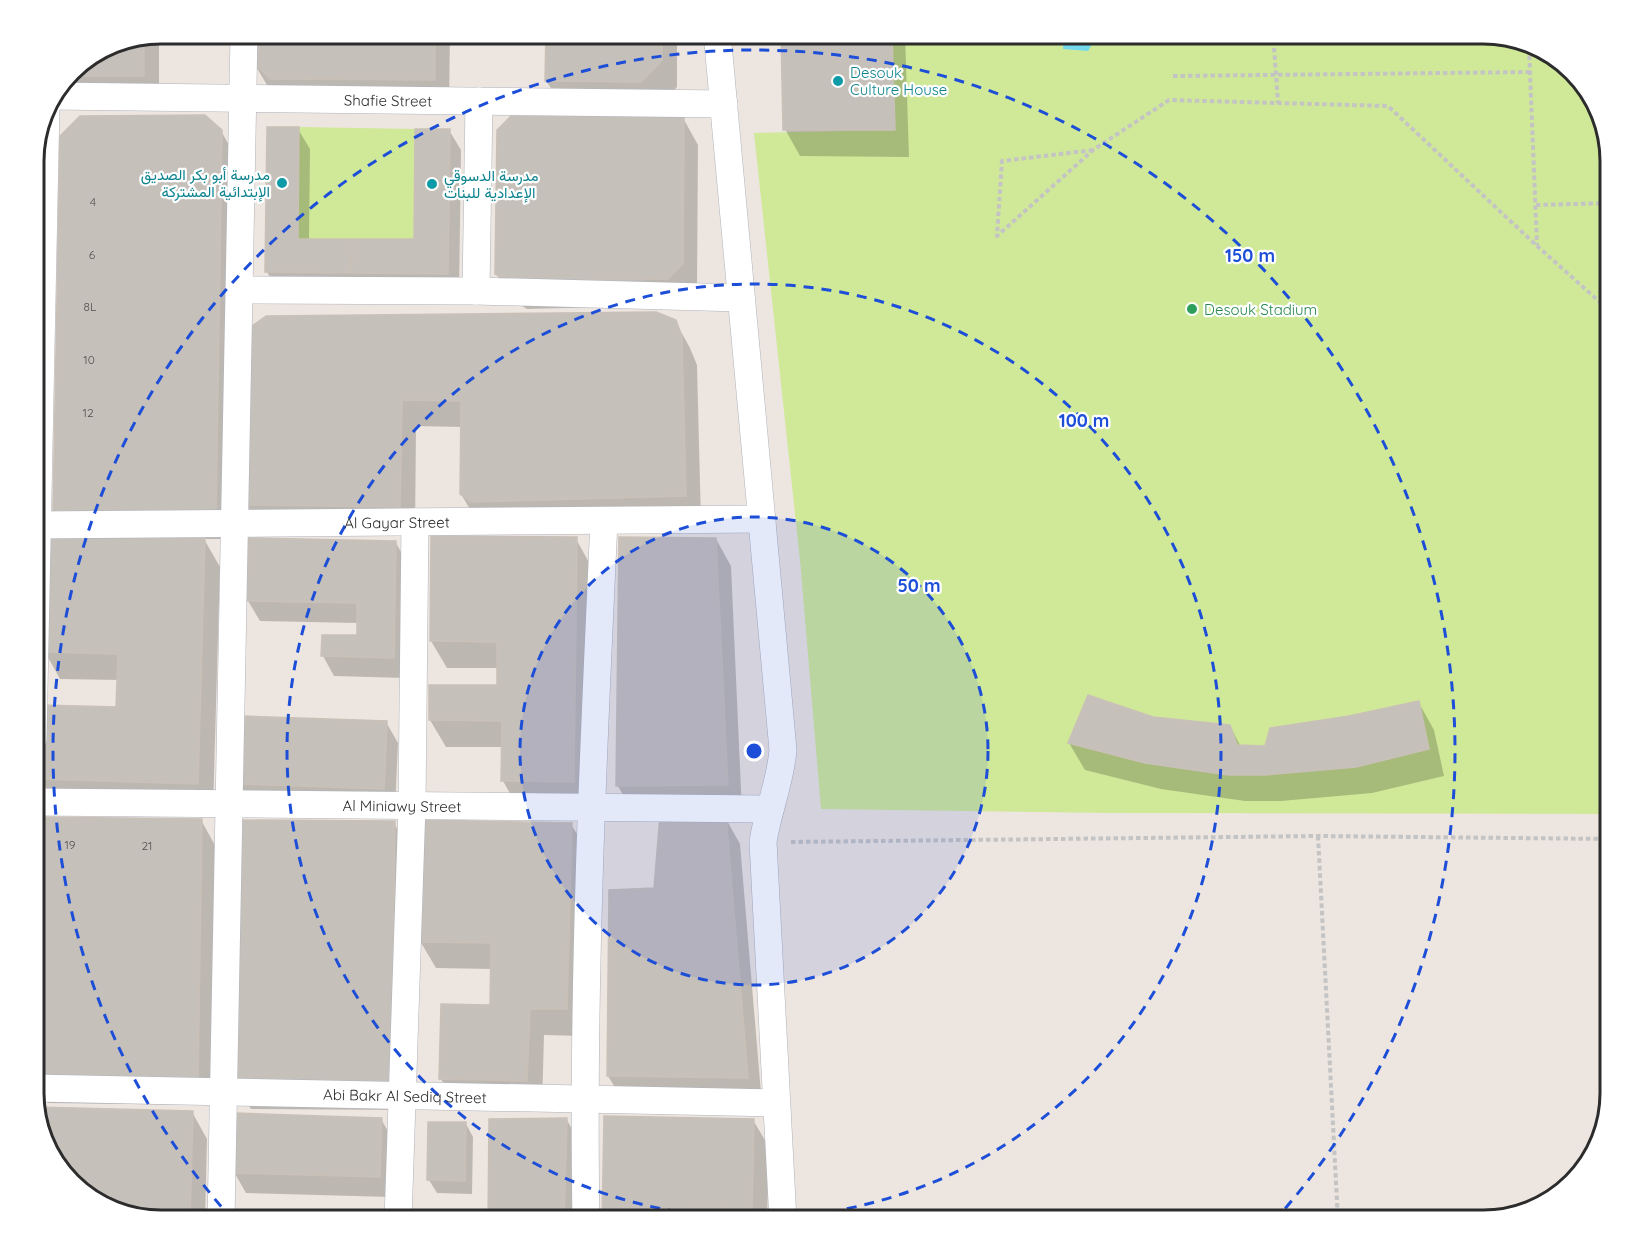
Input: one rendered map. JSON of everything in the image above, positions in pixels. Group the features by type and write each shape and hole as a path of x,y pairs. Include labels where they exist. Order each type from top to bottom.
{"street":[{"path":"222,1210 244,44"},
{"path":"718,44 783,750 777,790 770,809 763,842 782,1210"},
{"name":"Shafie Street","path":"62,96 724,104"},
{"path":"476,291 479,101"},
{"path":"239,290 476,291 741,298"},
{"name":"Al Gayar Street","path":"44,525 762,519"},
{"path":"586,1210 584,1100 591,807 604,521"},
{"path":"398,1210 412,805 415,522"},
{"name":"Al Miniawy Street","path":"44,802 770,809"},
{"name":"Abi Bakr Al Sediq Street","path":"44,1088 224,1094 776,1103"}],"path":[{"path":"1274,44 1278,103"},
{"path":"1529,54 1537,246"},
{"path":"1173,76 1530,72"},
{"path":"1093,150 1002,160 997,236 1093,150 1169,100 1388,106 1600,302"},
{"path":"1536,205 1600,203"},
{"path":"763,842 1318,836 1600,838"},
{"path":"1318,836 1337,1210"}],"green space":[{"name":"Desouk Stadium","path":"892,44 1499,44 1514,47 1542,59 1566,78 1581,95 1594,123 1600,145 1600,814 1112,813 821,809 800,560 754,133 894,130"},
{"path":"299,127 415,129 414,239 298,239"}],"water":[{"path":"1063,44 1092,44 1088,51 1063,49"}],"building":[{"path":"144,44 144,76 80,76 102,59 130,47"},
{"path":"250,44 435,44 435,80 270,79 250,58"},
{"path":"546,44 662,44 662,60 641,82 545,81"},
{"name":"Desouk Culture House","path":"781,44 892,44 895,130 783,130"},
{"path":"205,115 222,130 216,513 53,511 60,136 80,116"},
{"path":"511,116 684,117 683,263 668,279 511,282 495,274 497,130"},
{"name":"مدرسة أبو بكر الصديق الإبتدائية المشتركة","path":"267,127 299,127 298,239 352,239 351,273 265,272"},
{"name":"مدرسة الدسوقي الإعدادية للبنات","path":"415,129 450,129 448,274 351,273 352,239 414,239"},
{"path":"656,312 676,320 682,337 686,496 471,502 460,494 461,401 402,400 400,507 245,505 248,329 266,316"},
{"path":"47,535 205,538 198,784 44,779 44,705 116,707 118,654 44,652"},
{"path":"431,536 577,537 574,782 501,781 502,721 429,720 429,685 497,685 497,642 430,641"},
{"path":"619,537 716,538 728,785 616,786"},
{"path":"248,538 396,541 394,658 321,656 322,635 357,635 357,603 247,601"},
{"path":"1088,695 1153,717 1230,725 1237,745 1265,746 1270,728 1349,716 1419,701 1429,749 1356,767 1265,775 1228,775 1145,763 1068,743"},
{"path":"241,716 387,721 384,789 238,784"},
{"path":"660,815 726,816 748,1078 607,1076 609,890 654,888"},
{"path":"44,817 202,819 198,1079 44,1076"},
{"path":"236,820 395,821 392,1084 234,1083"},
{"path":"422,820 572,823 567,1009 530,1009 527,1081 439,1079 441,1004 490,1005 491,943 419,942"},
{"path":"44,1107 193,1111 190,1210 153,1210 137,1208 109,1198 95,1191 72,1171 56,1145 47,1124"},
{"path":"235,1113 382,1118 380,1177 233,1173"},
{"path":"604,1116 754,1119 752,1209 602,1210"},
{"path":"567,1118 564,1210 488,1210 489,1119"},
{"path":"428,1122 466,1122 465,1181 427,1180"}],"place":[{"name":"Desouk Culture House","path":"838,81"},
{"name":"مدرسة أبو بكر الصديق الإبتدائية المشتركة","path":"282,183"},
{"name":"مدرسة الدسوقي الإعدادية للبنات","path":"432,184"},
{"name":"Desouk Stadium","path":"1192,309"}]}
